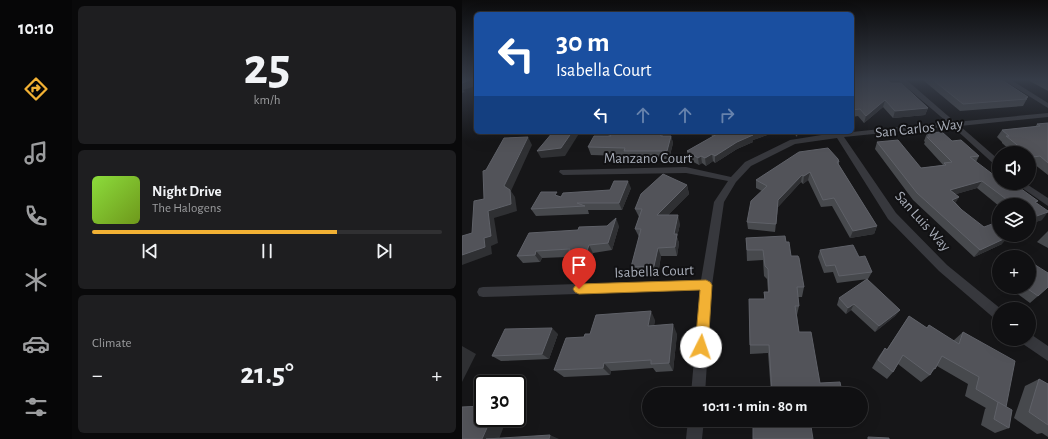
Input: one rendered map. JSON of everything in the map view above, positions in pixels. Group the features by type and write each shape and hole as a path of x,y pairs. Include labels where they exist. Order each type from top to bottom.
{"street":[{"path":"927,100 992,158"},
{"path":"1039,100 1048,106"},
{"name":"San Carlos Way","path":"854,133 1048,115"},
{"name":"San Carlos Way","path":"699,387 706,285 719,202 732,180 748,164 793,142 838,134"},
{"name":"San Luis Way","path":"838,134 892,216 943,268 992,309"},
{"name":"Manzano Court","path":"562,172 686,170 732,180"},
{"path":"1029,190 1048,203"},
{"name":"Isabella Court","path":"483,292 706,285"},
{"path":"1036,345 1048,354"},
{"path":"694,439 695,427"}],"building":[{"path":"854,100 884,100 866,116 860,109 854,110"},
{"path":"885,100 920,100 928,108 895,111"},
{"path":"959,100 1008,100 963,104"},
{"path":"1048,123 1048,163 1040,156 1036,157 1036,146 1018,146 1006,136 1009,136 1002,130 1040,126 1037,124"},
{"path":"942,132 952,141 961,140 979,156 970,157 992,174 992,188 982,181 950,190 959,197 952,200 962,210 984,227 992,224 992,242 997,242 980,250 917,193 877,142 898,140 921,168 946,165 944,163 952,162 927,137 930,137 927,133"},
{"path":"551,134 571,134 561,148 537,151"},
{"path":"610,134 661,134 661,136 671,136 667,151 624,151 625,148 588,147 594,136 611,136"},
{"path":"717,134 753,135 737,142 715,156 712,154 705,158 701,156 698,158 687,151"},
{"path":"528,137 504,186 510,190 511,204 488,211 491,236 484,238 485,247 462,255 462,236 472,233 474,201 484,199 483,171 486,170 504,138"},
{"path":"828,148 838,159 839,162 837,162 877,226 853,231 834,198 823,200 810,172 804,176 802,175 778,200 776,224 747,222 751,201 767,186 756,180 799,152"},
{"path":"663,174 687,185 657,215 678,215 674,234 677,234 675,247 658,248 654,266 631,267 641,229 635,229 642,209 635,209 641,194"},
{"path":"614,181 628,181 619,203 577,203 585,206 531,209 541,192 557,192 555,195 561,197 563,193 610,190"},
{"path":"994,190 1023,190 1034,198 1005,198"},
{"path":"1036,203 1048,211 1036,216"},
{"path":"616,218 608,243 589,245 584,259 565,260 570,249 536,251 535,255 517,256 529,233 578,230 579,227 607,226"},
{"path":"785,236 786,242 789,242 791,256 798,256 804,287 797,287 799,306 795,306 799,332 811,332 820,383 840,382 841,387 772,387 769,345 750,345 749,299 765,299 764,292 769,292 768,269 765,266 763,250 747,250 746,238"},
{"path":"853,245 859,257 865,256 872,272 839,276 835,265 826,266 820,250"},
{"path":"1036,265 1048,273 1048,287 1038,296 1035,294"},
{"path":"867,279 900,310 879,326 854,304 848,308 839,298"},
{"path":"651,311 648,326 673,324 669,363 651,364 651,360 604,363 603,368 554,370 566,338 584,337 585,334 590,334 596,315"},
{"path":"909,316 927,328 929,325 959,344 963,332 1015,361 1006,407 976,389 979,377 942,356 930,375 903,355 893,372 878,360 885,348 887,350"},
{"path":"552,328 542,354 492,356 505,329"},
{"path":"1039,379 1048,384 1048,425 1029,412"},
{"path":"998,402 1012,410 1009,428 994,419"},
{"path":"474,406 474,427 487,427 482,439 462,439 462,407"},
{"path":"753,427 811,427 813,439 753,439"},
{"path":"550,435 549,439 486,439"},
{"path":"868,437 889,438 889,439 868,439"}],"route":[{"path":"579,289 706,285 701,347"}]}
